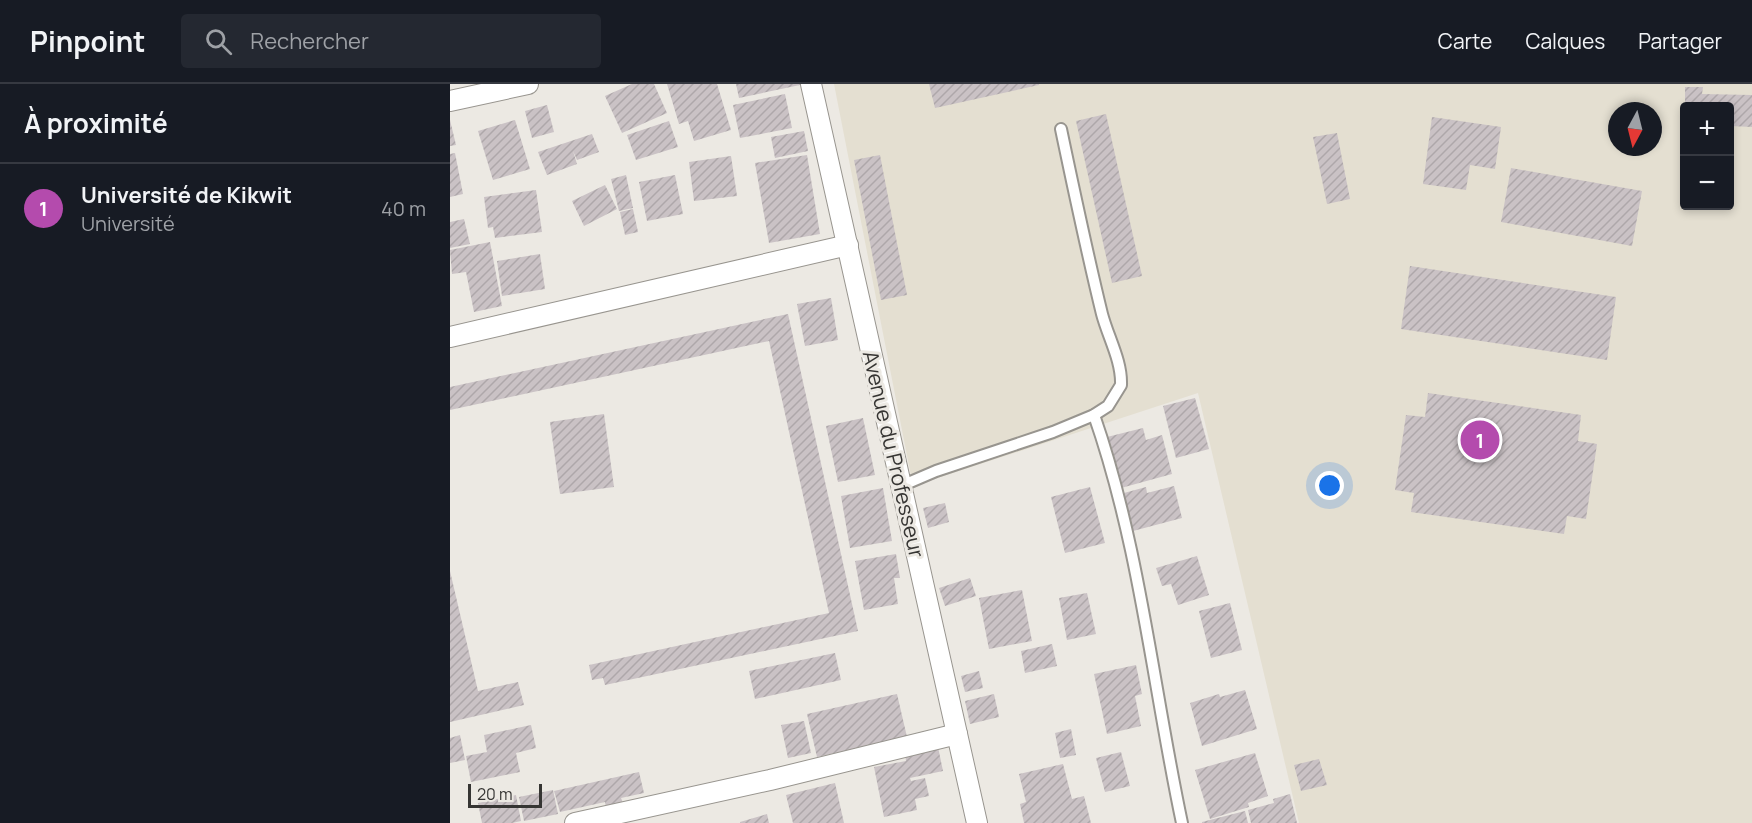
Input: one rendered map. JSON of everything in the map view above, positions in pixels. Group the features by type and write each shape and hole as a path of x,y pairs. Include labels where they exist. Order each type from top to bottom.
{"street":[{"path":"450,101 528,84"},
{"name":"Avenue du Professeur","path":"811,84 977,823"},
{"path":"450,337 848,245"},
{"path":"574,823 770,780 957,734"}],"lane":[{"path":"901,486 936,471 1053,432 1094,415 1108,406 1121,385 1121,377 1103,316 1075,199 1061,129"},
{"path":"1094,415 1107,453 1128,540 1182,823"}],"shaded area":[{"path":"834,84 1752,84 1752,823 1299,823 1198,393 913,486"}],"building":[{"path":"632,84 654,84 667,113 622,133 605,96"},
{"path":"667,84 717,84 731,130 694,141 688,121 679,124"},
{"path":"736,84 800,84 800,85 739,98"},
{"path":"929,84 1039,84 1039,85 935,108"},
{"path":"1685,87 1703,87 1702,94 1752,95 1752,127 1734,126 1734,102 1685,102"},
{"path":"785,94 792,128 740,138 733,105"},
{"path":"547,105 554,132 532,138 525,111"},
{"path":"1106,114 1142,276 1112,283 1076,121"},
{"path":"1432,117 1501,127 1495,169 1470,165 1466,190 1423,184"},
{"path":"450,120 456,145 450,146"},
{"path":"515,120 530,169 493,180 478,131"},
{"path":"669,121 678,147 636,160 627,135"},
{"path":"804,131 808,151 775,158 771,137"},
{"path":"1337,133 1350,199 1327,204 1313,137"},
{"path":"592,134 599,152 577,160 573,151 577,164 547,175 538,152"},
{"path":"455,153 463,194 450,197 450,154"},
{"path":"807,155 820,234 769,243 755,163"},
{"path":"880,155 907,295 881,300 854,160"},
{"path":"731,156 737,196 694,201 689,162"},
{"path":"1511,168 1642,191 1632,246 1501,222"},
{"path":"626,175 633,208 619,211 611,179"},
{"path":"675,175 683,214 647,221 639,182"},
{"path":"605,185 617,209 584,226 572,201"},
{"path":"536,190 542,232 495,238 493,227 488,228 484,197"},
{"path":"633,209 638,232 625,235 620,212"},
{"path":"464,219 470,244 450,248 450,222"},
{"path":"490,242 502,306 474,312 466,272 452,274 450,250"},
{"path":"540,254 545,289 502,296 497,261"},
{"path":"1410,266 1616,297 1607,360 1401,329"},
{"path":"831,298 838,340 805,346 797,304"},
{"path":"788,314 858,631 605,685 603,678 592,680 589,665 829,613 769,341 450,410 450,387"},
{"path":"1428,393 1581,415 1578,441 1597,444 1586,519 1567,516 1564,534 1411,512 1414,493 1395,490 1406,415 1425,417"},
{"path":"1195,398 1209,449 1176,458 1163,406"},
{"path":"604,414 614,487 560,494 550,422"},
{"path":"863,418 875,475 838,482 826,426"},
{"path":"1143,428 1146,440 1162,435 1172,474 1121,488 1107,437"},
{"path":"1174,486 1182,518 1133,531 1124,493 1146,487 1147,493"},
{"path":"1090,487 1105,543 1065,553 1051,497"},
{"path":"883,488 892,541 850,548 841,496"},
{"path":"945,503 949,522 928,528 923,508"},
{"path":"896,554 900,578 894,578 898,604 864,610 855,561"},
{"path":"1197,556 1209,595 1178,605 1171,584 1162,586 1156,568"},
{"path":"450,571 478,691 518,682 524,705 450,722"},
{"path":"970,578 976,596 945,606 939,588"},
{"path":"1022,590 1032,641 989,649 979,598"},
{"path":"1087,593 1096,634 1067,640 1059,598"},
{"path":"1230,603 1242,650 1211,658 1199,611"},
{"path":"1052,644 1057,666 1025,673 1021,651"},
{"path":"835,653 841,680 755,699 749,671"},
{"path":"1136,665 1142,694 1135,696 1141,726 1107,734 1094,674"},
{"path":"979,671 983,688 965,692 961,676"},
{"path":"1245,690 1257,729 1202,746 1190,703 1219,694 1220,697"},
{"path":"897,694 907,737 817,757 807,714"},
{"path":"994,694 999,717 970,724 965,701"},
{"path":"804,721 811,753 788,758 781,725"},
{"path":"531,725 536,748 516,753 520,772 471,782 466,756 487,752 484,735"},
{"path":"1071,729 1076,755 1060,758 1055,733"},
{"path":"460,735 465,760 450,763 450,738"},
{"path":"938,747 943,771 910,778 911,781 925,778 929,796 915,799 917,810 884,817 874,767 906,761 905,754"},
{"path":"1121,752 1130,786 1105,792 1096,758"},
{"path":"1255,753 1268,796 1248,803 1249,807 1210,819 1195,770"},
{"path":"1319,759 1327,785 1301,791 1294,765"},
{"path":"1063,764 1072,799 1084,796 1091,823 1024,823 1020,804 1026,802 1019,774"},
{"path":"639,772 644,793 621,798 623,803 606,808 605,802 560,812 554,791"},
{"path":"835,783 844,823 793,823 786,795"},
{"path":"553,790 558,814 524,821 519,797"},
{"path":"1290,794 1297,823 1251,823 1248,810 1274,803 1273,799"},
{"path":"516,795 521,821 482,823 478,803"},
{"path":"1245,811 1248,823 1202,823 1202,822"},
{"path":"767,814 769,823 740,823 740,822"}],"place":[{"name":"Université de Kikwit","path":"1480,440"}]}
